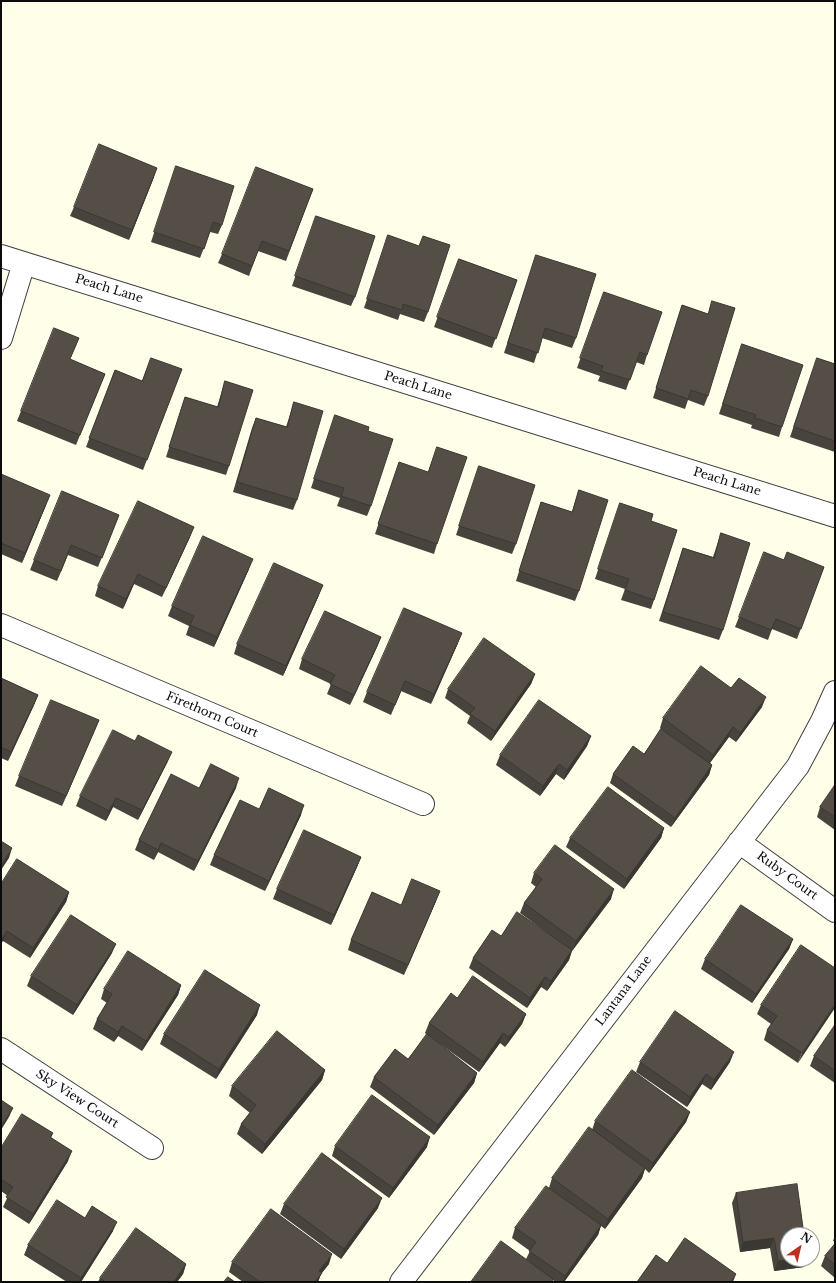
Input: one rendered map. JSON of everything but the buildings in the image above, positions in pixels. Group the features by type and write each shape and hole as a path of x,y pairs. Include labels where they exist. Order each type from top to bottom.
{"street":[{"name":"Peach Lane","path":"1,256 835,516"},
{"path":"1,338 24,263"},
{"name":"Firethorn Court","path":"1,625 423,804"},
{"name":"Lantana Lane","path":"401,1282 798,766 822,721 835,692"},
{"name":"Ruby Court","path":"739,842 835,911"},
{"name":"Sky View Court","path":"1,1049 152,1148"}]}
